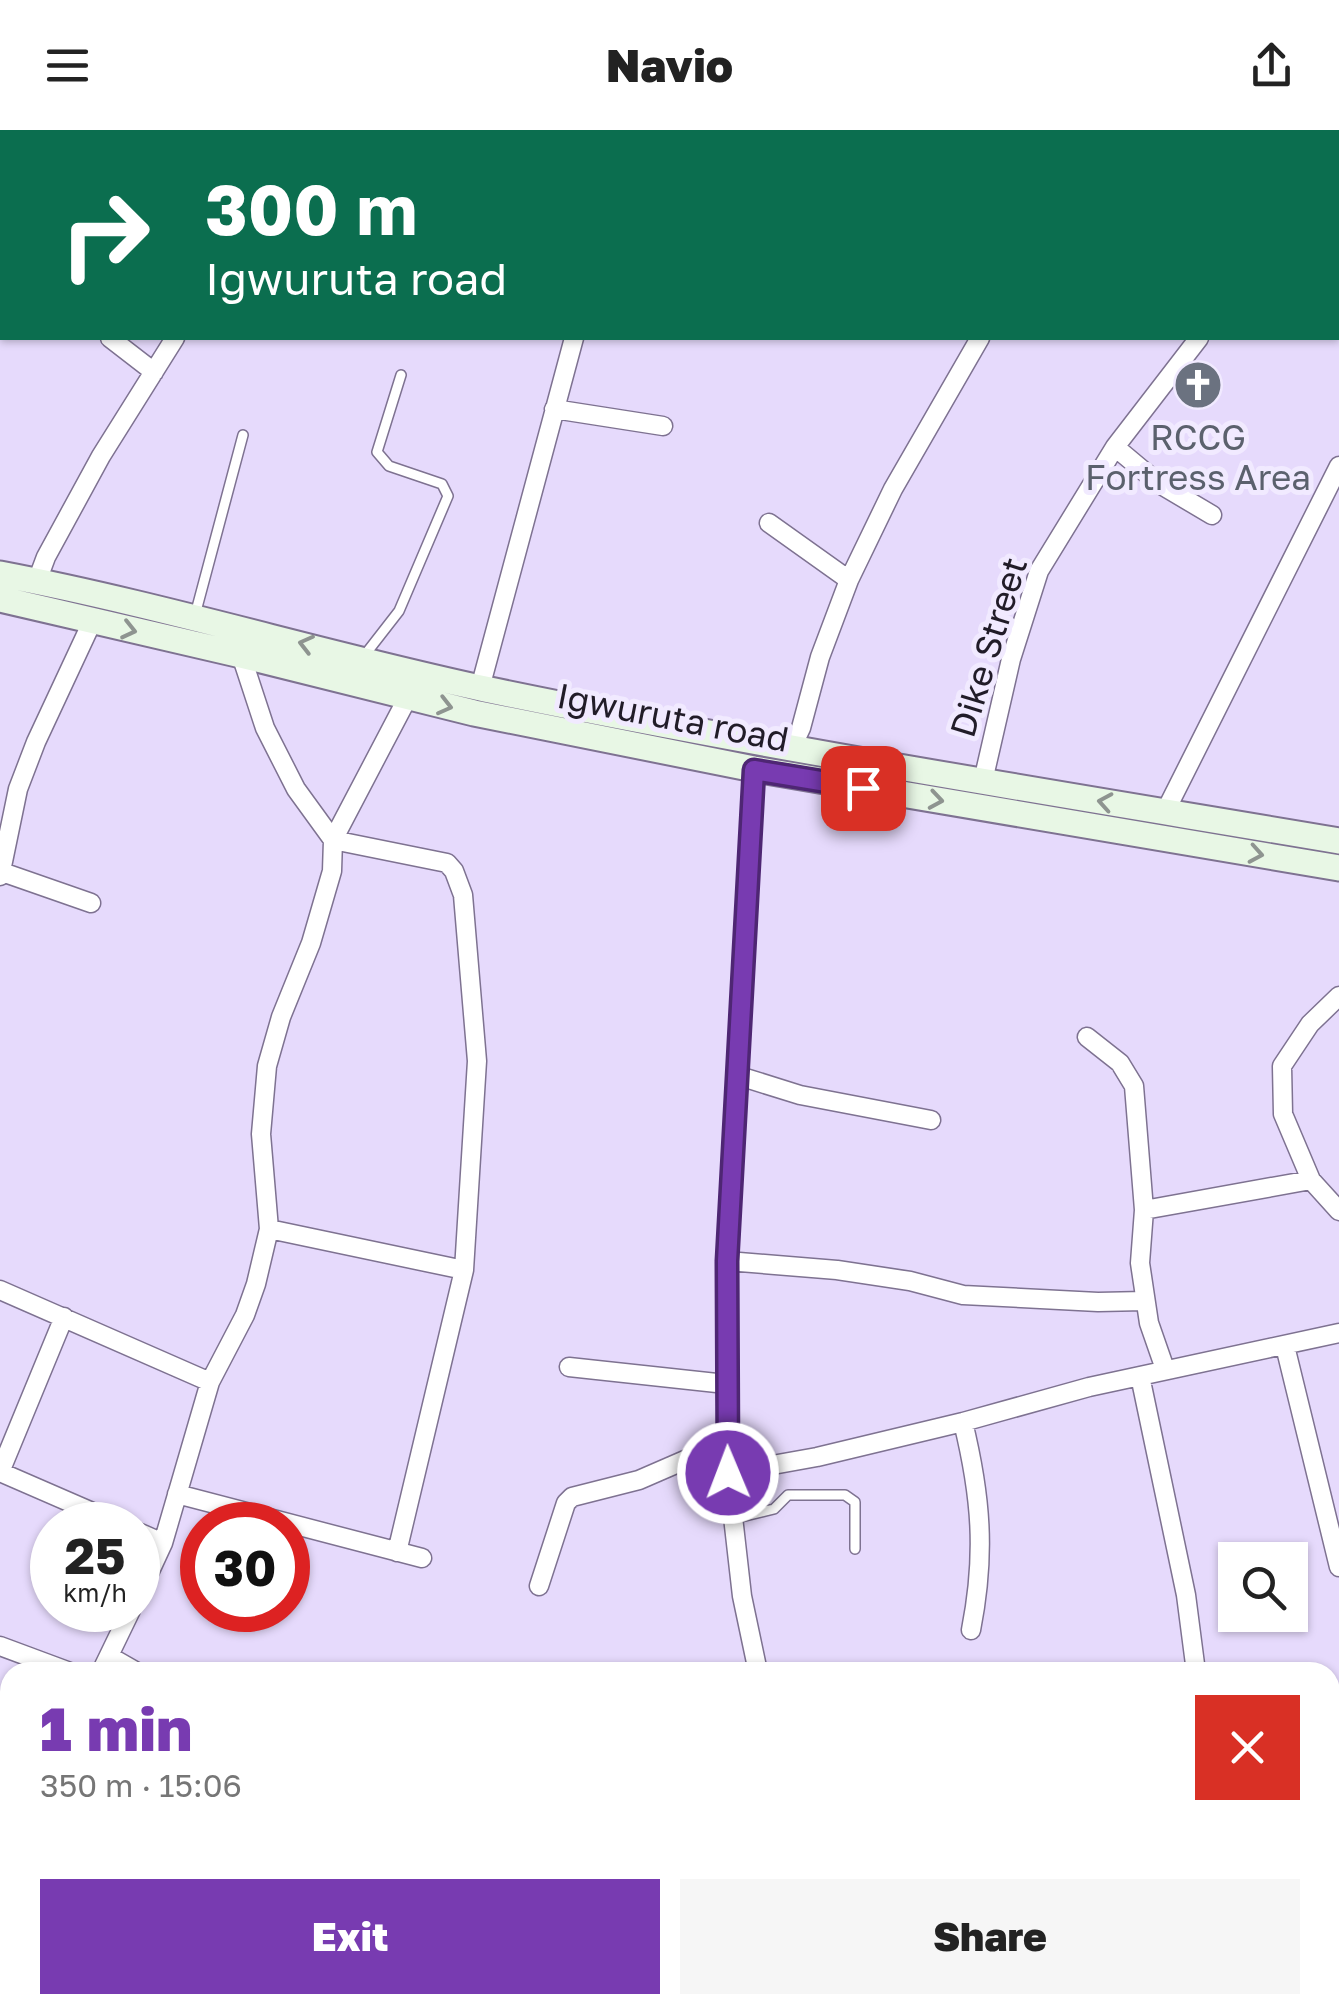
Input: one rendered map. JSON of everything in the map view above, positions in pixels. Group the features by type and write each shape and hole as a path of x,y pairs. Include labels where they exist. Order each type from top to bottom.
{"main road":[{"name":"Igwuruta road","path":"0,574 480,688 791,749 1339,841"},
{"name":"Igwuruta road","path":"0,600 474,713 754,770 1339,868"}],"street":[{"path":"113,340 154,372"},
{"path":"37,581 101,456 173,340"},
{"path":"480,688 573,340"},
{"path":"791,749 849,580 893,489 977,340"},
{"name":"Dike Street","path":"983,781 1010,659 1040,572 1115,447 1197,340"},
{"path":"554,409 663,426"},
{"path":"1115,447 1158,484 1212,515"},
{"path":"1164,812 1339,466"},
{"path":"769,523 849,580"},
{"path":"91,903 1,874 18,789 92,622"},
{"path":"241,655 264,728 296,789 333,840 446,863 454,871 463,895 476,1061 464,1270 396,1552"},
{"path":"160,1551 210,1382 250,1299 269,1229 261,1134 267,1066 281,1016 312,943 332,872 333,840 408,697"},
{"path":"754,770 727,1261 726,1384 728,1473 742,1596 756,1662"},
{"path":"1339,996 1310,1024 1282,1066 1283,1114 1311,1180 1339,1211"},
{"path":"1087,1037 1120,1063 1134,1086 1144,1210 1140,1263 1144,1301 1165,1369"},
{"path":"736,1075 800,1095 931,1120"},
{"path":"1144,1210 1311,1180"},
{"path":"269,1229 464,1270"},
{"path":"727,1261 838,1270 963,1294 1144,1301"},
{"path":"0,1290 210,1382"},
{"path":"64,1317 0,1472 69,1502"},
{"path":"728,1473 817,1457 1165,1369 1339,1332"},
{"path":"1285,1346 1331,1504 1339,1567"},
{"path":"570,1367 726,1384"},
{"path":"1140,1376 1186,1595 1195,1662"},
{"path":"963,1422 978,1486 982,1532 980,1588 971,1630"},
{"path":"538,1586 566,1503 572,1497 639,1480 692,1457 728,1453"},
{"path":"177,1494 422,1558"},
{"path":"160,1541 164,1543"},
{"path":"105,1662 120,1632"},
{"path":"0,1646 43,1662"}],"lane":[{"path":"362,658 398,611 448,496 442,484 389,466 377,452 401,375"},
{"path":"194,618 243,435"},
{"path":"733,1519 774,1509 788,1494 845,1495 855,1502 855,1549"}],"place":[{"name":"RCCG Fortress Area","path":"1198,385"}],"route":[{"path":"728,1473 727,1261 754,770 863,788"}]}
